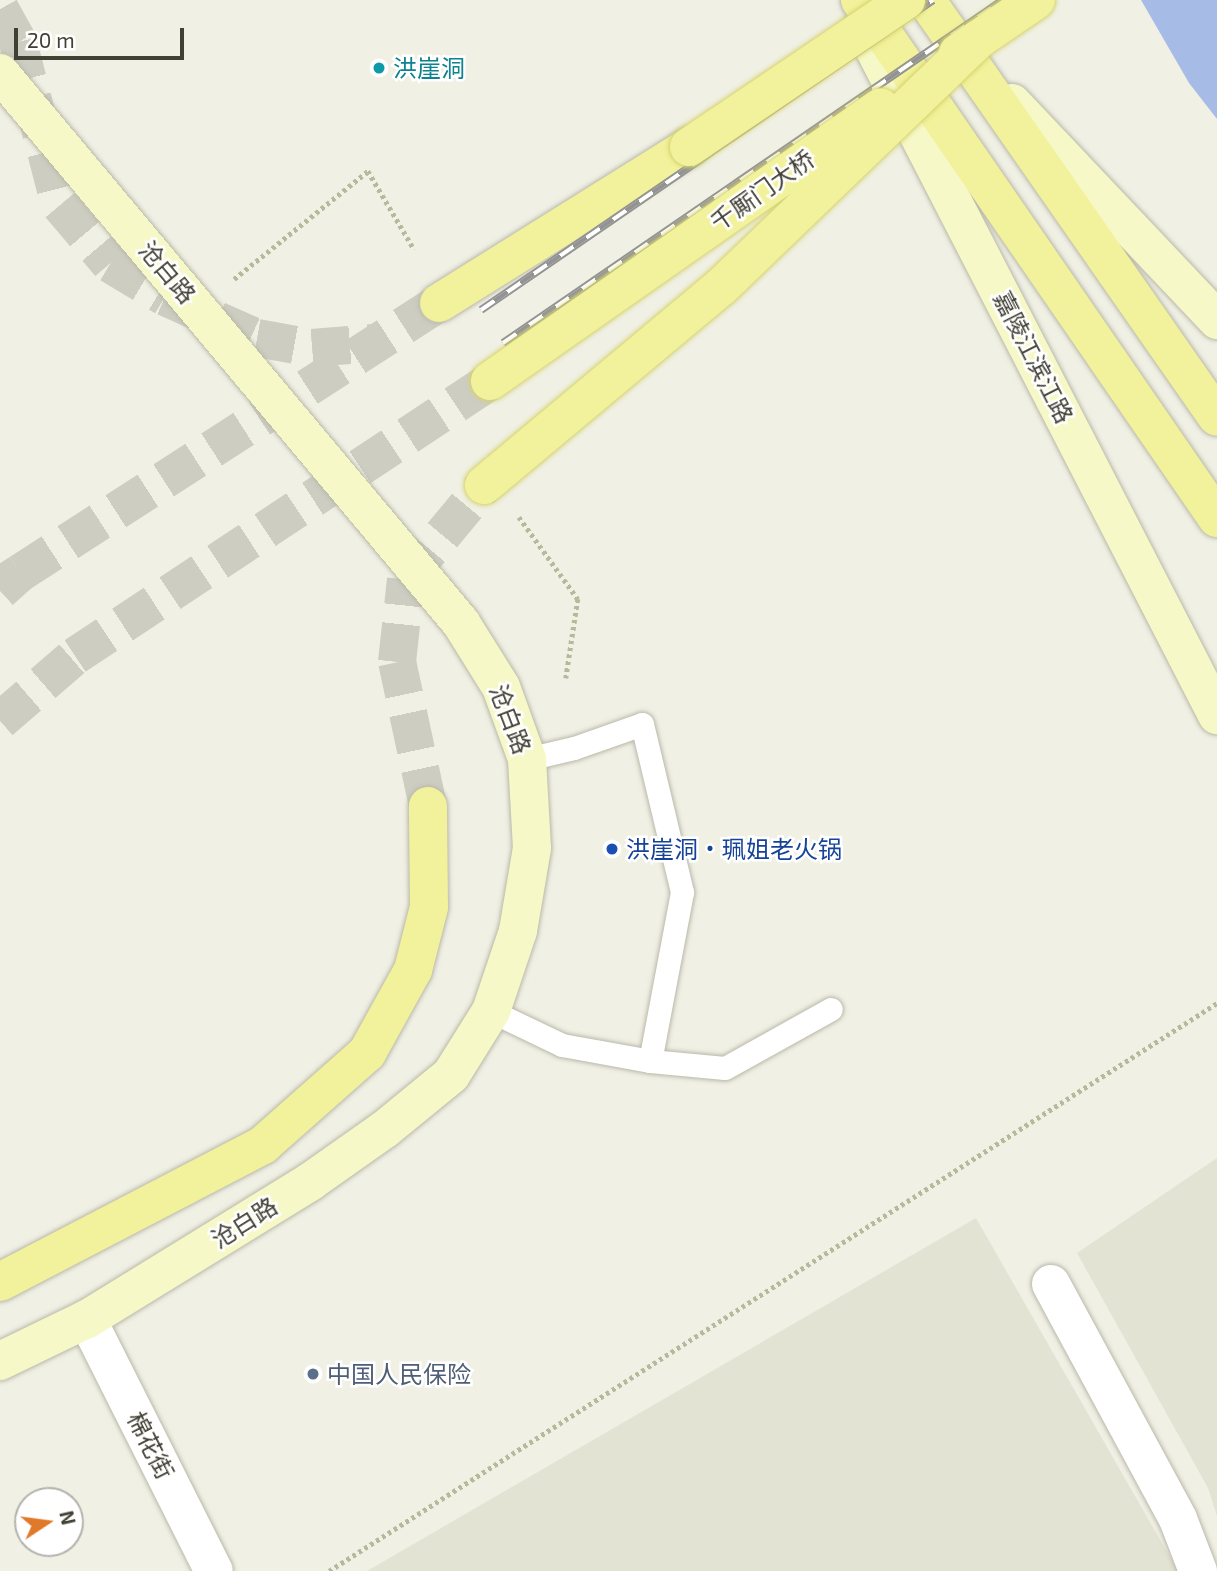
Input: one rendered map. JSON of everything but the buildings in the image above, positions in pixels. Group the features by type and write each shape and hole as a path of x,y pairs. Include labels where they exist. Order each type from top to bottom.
{"main road":[{"name":"嘉陵江滨江路","path":"849,0 1217,715"},
{"name":"嘉陵江滨江路","path":"860,0 1217,518"},
{"path":"439,303 689,147 906,0"},
{"path":"926,0 965,38 1217,320"},
{"name":"千厮门大桥","path":"489,382 965,38 1036,0"},
{"path":"965,38 1217,417"},
{"path":"497,495 721,287 965,38"},
{"name":"沧白路","path":"0,72 461,623 501,687 527,759 532,848 518,931 491,1011 450,1075 385,1129 310,1182 88,1319 0,1361"},
{"path":"0,1282 263,1145 367,1053 413,970 429,907 428,806"}],"street":[{"path":"1051,1284 1178,1519 1198,1571"},
{"name":"棉花街","path":"88,1319 214,1571"}],"lane":[{"path":"527,759 574,748 642,724 682,892 650,1061"},
{"path":"491,1011 562,1045 650,1061 725,1068 831,1009"}],"path":[{"path":"225,286 368,171 414,249"},
{"path":"497,495 578,599 566,678"},
{"path":"329,1571 1217,1003"}],"shaded area":[{"path":"1217,1158 1217,1516 1208,1488 1077,1253"},
{"path":"976,1218 1178,1571 367,1571"}],"water":[{"path":"1141,0 1217,0 1217,119 1189,83"}],"tunnel":[{"path":"0,9 18,42 60,205 110,264 165,297 257,338 312,348 374,343"},
{"path":"0,591 20,573 439,303"},
{"path":"0,721 75,656 490,381"},
{"path":"428,806 397,662 406,579 484,485"},
{"path":"0,586 20,573"}],"railway":[{"path":"481,310 933,0"},
{"path":"503,343 1003,0"}],"place":[{"name":"洪崖洞","path":"379,68"},
{"name":"洪崖洞‧珮姐老火锅","path":"612,849"},
{"name":"中国人民保险","path":"313,1374"}]}
